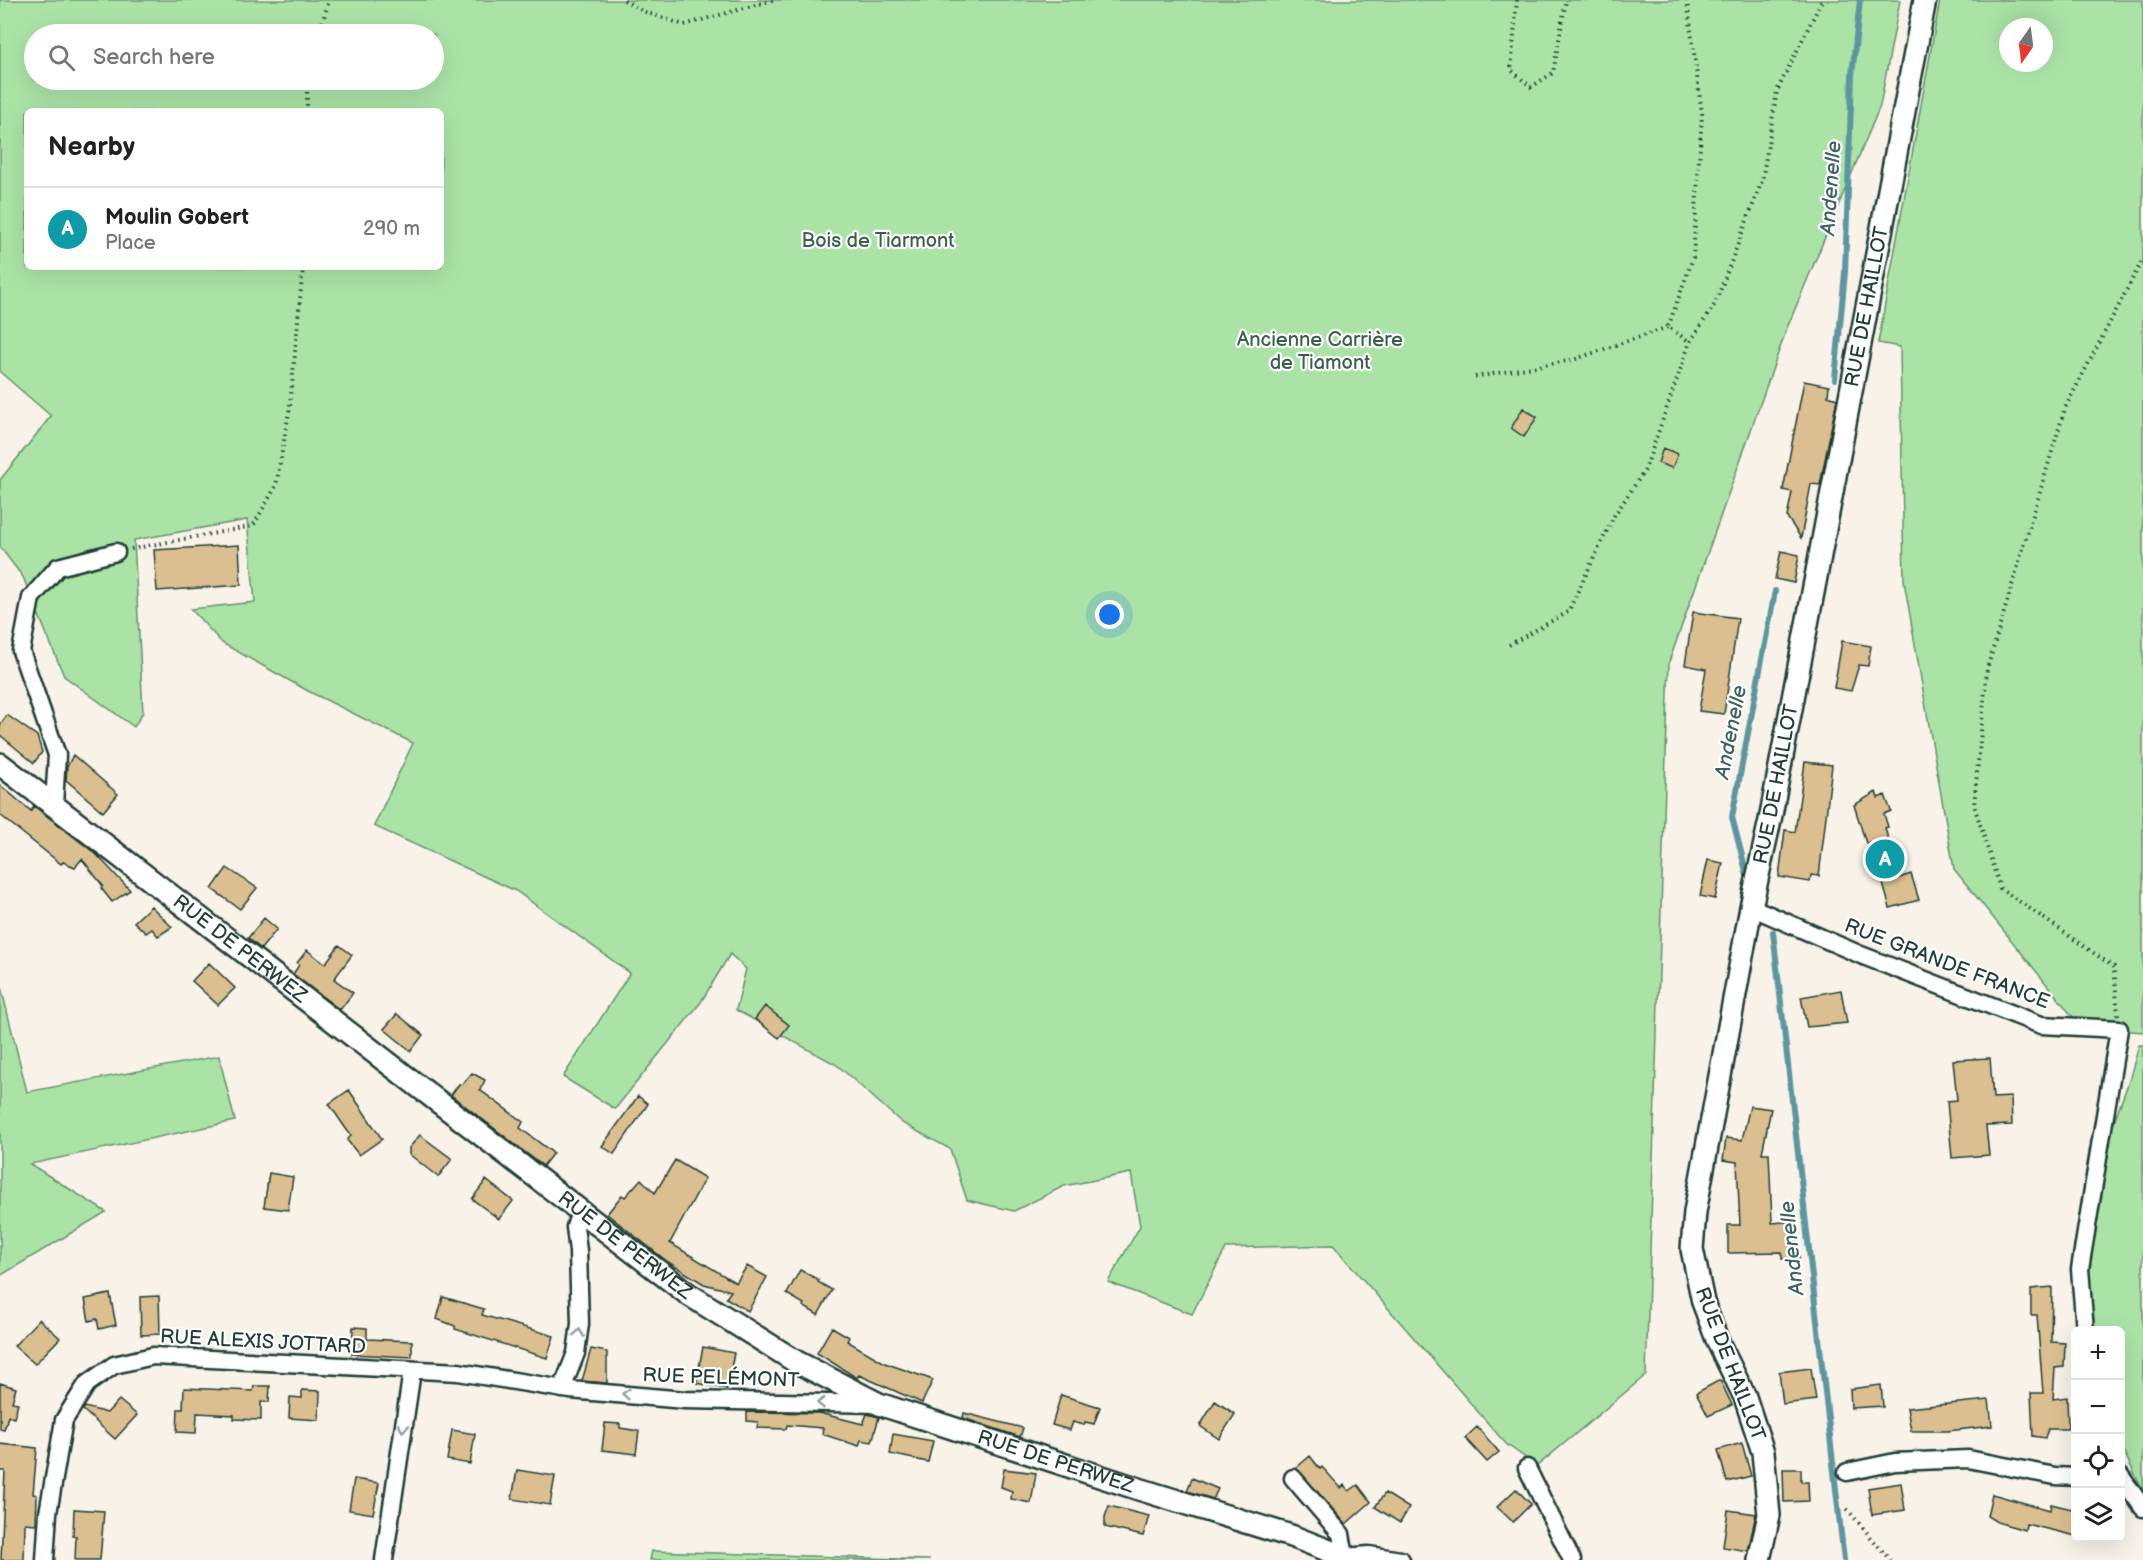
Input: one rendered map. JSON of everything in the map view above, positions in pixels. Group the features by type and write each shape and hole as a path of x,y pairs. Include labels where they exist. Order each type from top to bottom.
{"street":[{"name":"RUE DE HAILLOT","path":"1759,1560 1769,1515 1763,1452 1745,1397 1718,1342 1703,1302 1692,1249 1695,1212 1751,907 1772,809 1925,0"},
{"path":"54,804 57,755 21,651 31,598 58,567 116,552"},
{"name":"RUE DE PERWEZ","path":"0,764 688,1294 795,1361 879,1404 1035,1456 1291,1536 1347,1558"},
{"name":"RUE GRANDE FRANCE","path":"1751,907 1861,955 2042,1025 2119,1029"},
{"path":"2085,1326 2080,1269 2119,1029"},
{"path":"562,1389 576,1353 580,1324 575,1227 580,1212"},
{"name":"RUE ALEXIS JOTTARD","path":"45,1560 48,1513 64,1420 87,1384 114,1365 153,1356 412,1371"},
{"path":"384,1560 412,1371"},
{"name":"RUE PELÉMONT","path":"412,1371 458,1372 562,1389 685,1400 879,1404"},
{"path":"1847,1472 1895,1462 1968,1459 2055,1476 2071,1477"},
{"path":"1527,1468 1572,1560"},
{"path":"1293,1478 1341,1534 1347,1558 1369,1555 1401,1560"},
{"path":"2125,1483 2143,1508"}],"path":[{"path":"322,24 328,0"},
{"path":"624,0 642,11 684,25 773,0"},
{"path":"1517,0 1511,70 1531,87 1553,73 1566,0"},
{"path":"1668,327 1693,258 1702,114 1687,0"},
{"path":"1509,645 1568,612 1614,516 1646,470 1690,342 1715,304 1762,181 1777,91 1822,0"},
{"path":"307,90 308,108"},
{"path":"2119,1029 2114,967 2000,888 1974,805 1987,669 2065,408 2143,259"},
{"path":"116,552 252,526 276,486 290,406 303,270"},
{"path":"1668,327 1690,342"},
{"path":"1475,377 1573,360 1668,327"},
{"path":"1847,1509 1890,1560"}],"green space":[{"path":"0,0 1900,0 1880,106 1787,328 1669,662 1646,1375 1537,1466 1506,1444 1333,1245 1226,1248 1192,1314 1108,1282 1140,1226 1131,1173 1064,1186 1014,1211 967,1200 950,1149 902,1123 837,1065 736,1010 746,969 730,954 701,1002 615,1109 563,1077 630,973 516,891 374,826 413,743 308,691 222,643 191,609 255,602 247,520 134,540 143,712 134,727 64,676 23,577 0,547 0,480 51,416 0,372"},
{"path":"1940,0 2143,0 2143,1032 2081,1027 1954,869 1904,581 1900,347 1878,343"},
{"path":"0,983 27,1092 219,1056 235,1121 30,1164 106,1212 0,1276"},
{"path":"2139,1045 2143,1045 2143,1491 2125,1454 2125,1326 2087,1326 2082,1265 2092,1199 2113,1124"},
{"path":"652,1551 930,1560 650,1560"}],"building":[{"path":"1804,381 1829,386 1828,396 1837,399 1820,485 1811,484 1801,538 1787,517 1792,492 1783,490"},
{"path":"1523,408 1537,417 1524,437 1511,428"},
{"path":"1663,448 1678,454 1672,468 1658,463"},
{"path":"239,545 241,585 157,591 154,550"},
{"path":"1781,551 1799,555 1794,583 1775,579"},
{"path":"1693,612 1738,618 1724,714 1699,711 1706,669 1685,665"},
{"path":"1842,641 1871,646 1868,666 1859,665 1851,691 1834,688"},
{"path":"7,715 37,736 42,752 34,763 0,735 0,725"},
{"path":"73,755 118,794 103,812 66,780 67,767"},
{"path":"1805,762 1832,765 1819,876 1811,875 1810,882 1779,877 1785,830 1795,832"},
{"path":"0,785 31,811 34,806 96,854 130,890 112,902 82,859 75,867 63,862 61,864 0,815"},
{"path":"1876,792 1878,798 1885,795 1891,811 1884,814 1888,827 1885,828 1899,878 1911,874 1919,900 1890,908 1871,842 1866,843 1854,805"},
{"path":"1708,860 1723,863 1715,899 1700,896"},
{"path":"227,868 257,888 240,909 212,889"},
{"path":"151,906 172,927 158,936 152,929 146,933 134,922"},
{"path":"264,918 277,929 261,949 248,938"},
{"path":"339,945 352,955 334,979 353,993 340,1010 293,974 299,965 297,963 307,950 325,964"},
{"path":"209,963 235,988 218,1005 192,981"},
{"path":"1841,990 1847,1023 1807,1027 1801,997"},
{"path":"765,1006 789,1025 779,1038 755,1019"},
{"path":"397,1014 423,1035 411,1051 384,1029"},
{"path":"1990,1058 1993,1098 2011,1097 2012,1125 1986,1126 1989,1155 1952,1158 1947,1101 1957,1100 1953,1060"},
{"path":"472,1073 485,1080 480,1090 523,1122 520,1128 553,1153 543,1166 451,1095 459,1084 462,1085"},
{"path":"349,1090 382,1139 359,1155 347,1140 351,1136 329,1104"},
{"path":"638,1096 648,1104 614,1154 602,1146"},
{"path":"1750,1106 1771,1109 1762,1153 1769,1153 1772,1223 1797,1221 1799,1258 1782,1259 1782,1252 1728,1253 1728,1225 1740,1225 1737,1162 1723,1160 1726,1138 1742,1140"},
{"path":"420,1135 452,1159 438,1177 409,1154 409,1148"},
{"path":"675,1160 705,1178 670,1243 736,1283 747,1266 767,1277 748,1311 726,1298 731,1291 704,1284 668,1262 607,1214 622,1195 625,1197 641,1179 655,1193"},
{"path":"269,1173 293,1177 288,1210 264,1207"},
{"path":"486,1180 513,1201 499,1219 472,1199"},
{"path":"800,1270 832,1290 818,1315 787,1294"},
{"path":"2052,1287 2051,1342 2065,1343 2064,1367 2055,1368 2053,1399 2067,1397 2068,1429 2048,1429 2045,1438 2033,1436 2031,1393 2043,1393 2037,1315 2031,1315 2031,1289"},
{"path":"110,1294 116,1325 99,1329 97,1319 89,1321 85,1299"},
{"path":"159,1296 160,1334 141,1335 140,1297"},
{"path":"443,1297 484,1309 482,1315 554,1336 547,1358 455,1329 455,1326 437,1319"},
{"path":"39,1319 60,1338 35,1364 14,1346"},
{"path":"353,1327 367,1328 367,1339 412,1341 412,1357 352,1354"},
{"path":"832,1327 849,1337 847,1341 885,1363 933,1380 922,1403 859,1375 857,1378 817,1353"},
{"path":"703,1347 734,1353 727,1389 696,1383"},
{"path":"591,1349 607,1352 607,1383 582,1381"},
{"path":"1811,1368 1816,1400 1783,1404 1779,1372"},
{"path":"1720,1380 1732,1405 1708,1416 1696,1393"},
{"path":"0,1383 16,1388 12,1402 18,1403 14,1418 8,1416 4,1430 0,1429"},
{"path":"1881,1385 1883,1406 1851,1408 1850,1389"},
{"path":"254,1386 270,1386 269,1402 261,1402 261,1420 234,1419 234,1415 197,1413 196,1433 177,1432 178,1409 183,1409 184,1388 253,1391"},
{"path":"302,1390 320,1391 319,1420 289,1418 290,1397 302,1398"},
{"path":"1061,1395 1100,1407 1094,1424 1085,1422 1084,1425 1073,1422 1070,1430 1052,1425"},
{"path":"119,1400 137,1415 115,1439 83,1410 85,1407 107,1413"},
{"path":"1989,1400 1992,1426 1947,1431 1911,1431 1907,1408"},
{"path":"1215,1401 1235,1414 1219,1439 1200,1426"},
{"path":"747,1412 819,1413 863,1424 867,1414 879,1417 872,1442 861,1440 859,1446 822,1434 823,1428 787,1425 786,1429 757,1428 758,1422 747,1421"},
{"path":"964,1413 1023,1428 1020,1437 963,1418"},
{"path":"605,1423 620,1424 620,1428 639,1431 636,1454 602,1450"},
{"path":"1477,1427 1499,1452 1487,1462 1465,1438"},
{"path":"452,1430 475,1434 470,1464 447,1460"},
{"path":"893,1434 933,1441 928,1462 890,1454"},
{"path":"1742,1443 1751,1476 1727,1482 1718,1450"},
{"path":"0,1444 37,1448 33,1494 37,1495 36,1524 25,1523 24,1560 1,1560 5,1471 0,1471"},
{"path":"1310,1456 1320,1469 1322,1467 1341,1488 1344,1485 1349,1491 1358,1485 1371,1502 1346,1524 1296,1468"},
{"path":"1004,1469 1036,1473 1031,1503 1011,1499 1012,1491 1001,1487"},
{"path":"1783,1469 1801,1469 1801,1482 1808,1482 1809,1501 1784,1502"},
{"path":"517,1470 555,1476 550,1505 512,1499"},
{"path":"1192,1478 1218,1489 1213,1499 1187,1491"},
{"path":"354,1479 379,1483 373,1514 349,1510"},
{"path":"1901,1483 1905,1510 1872,1515 1868,1488"},
{"path":"1516,1489 1531,1504 1513,1522 1497,1507"},
{"path":"1385,1493 1409,1508 1400,1523 1375,1507"},
{"path":"1992,1494 2050,1510 2051,1504 2071,1509 2071,1535 2026,1524 2025,1530 1997,1522 1987,1516"},
{"path":"1109,1506 1149,1516 1143,1536 1105,1527 1105,1517"},
{"path":"74,1509 104,1511 100,1560 75,1560"},
{"path":"1728,1510 1756,1514 1748,1551 1723,1547"}],"waterway":[{"name":"Andenelle","path":"1835,379 1845,272 1852,75 1860,0"},
{"name":"Andenelle","path":"1748,879 1732,817 1775,591"},
{"name":"Andenelle","path":"1773,932 1844,1560"}],"place":[{"name":"Moulin Gobert","path":"1885,859"}],"park label":[{"name":"Bois de Tiarmont","path":"878,241"},
{"name":"Ancienne Carrière de Tiamont","path":"1320,352"}]}
